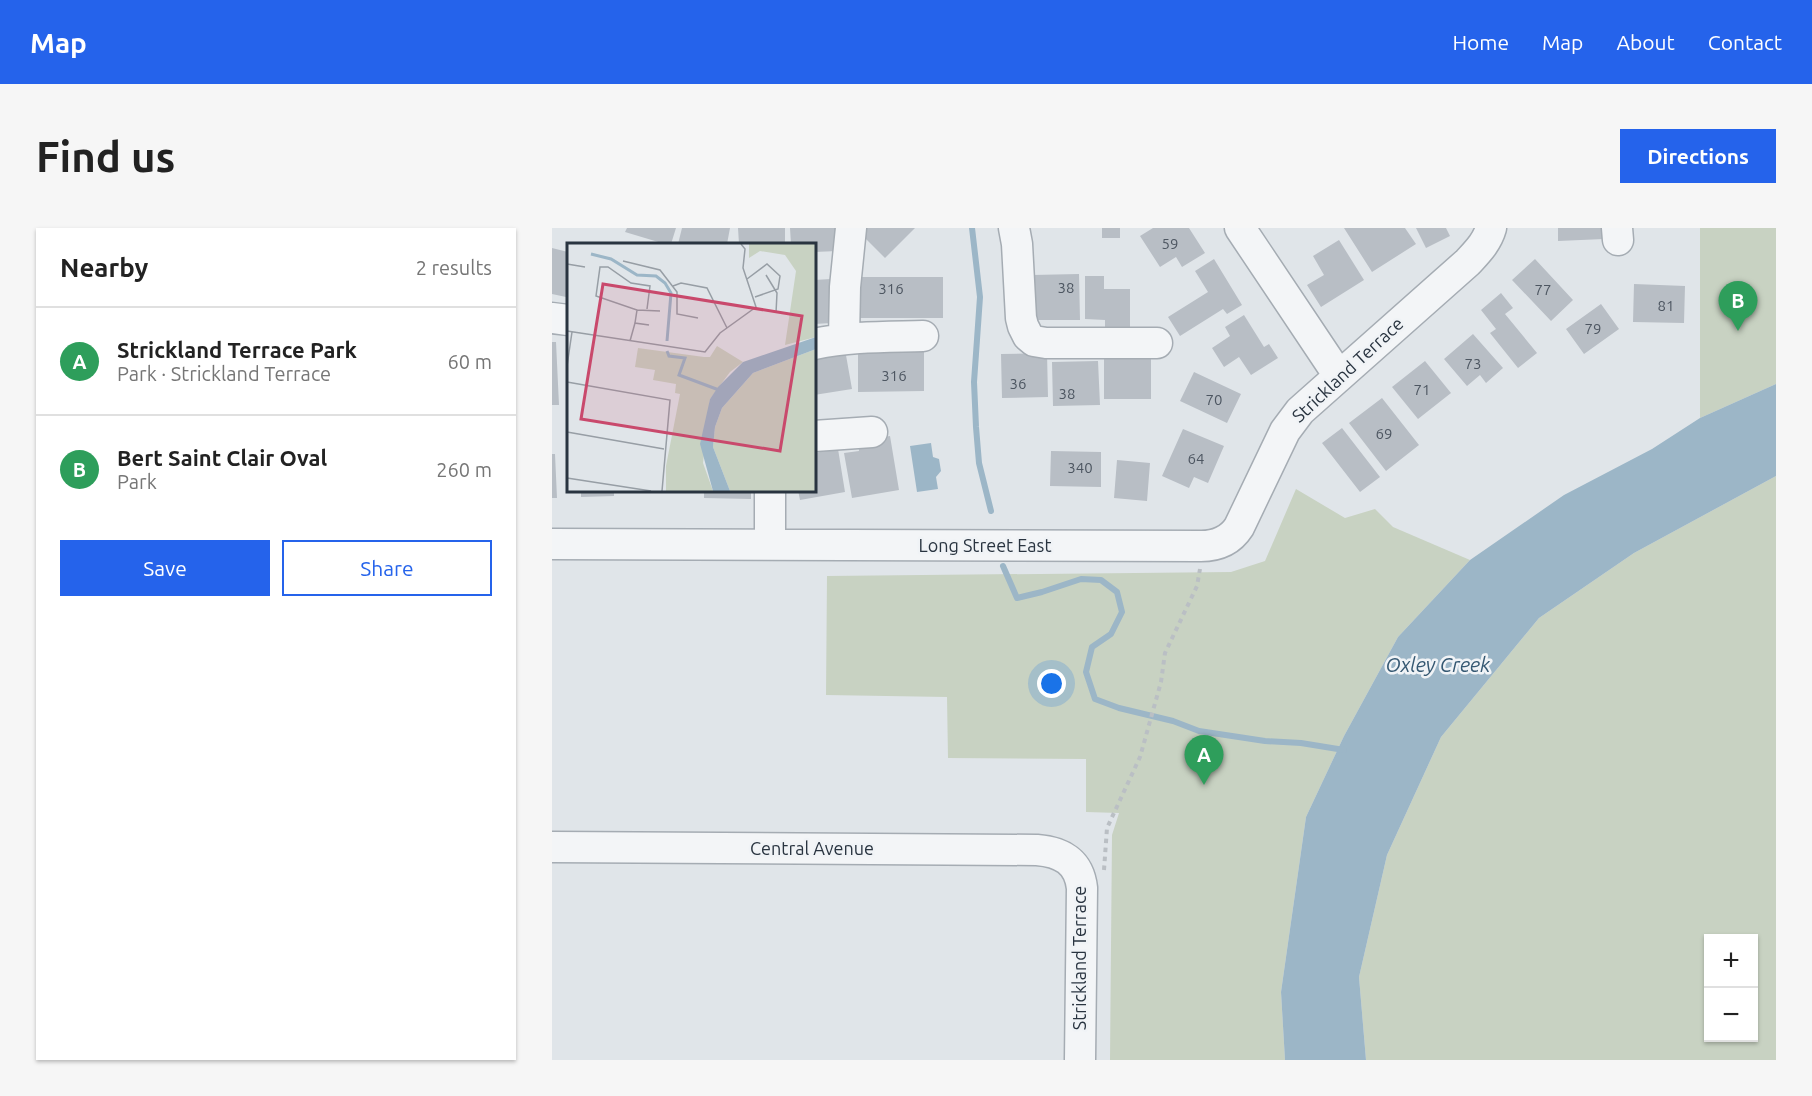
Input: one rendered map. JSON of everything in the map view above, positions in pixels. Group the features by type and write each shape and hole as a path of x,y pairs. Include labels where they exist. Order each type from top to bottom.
{"street":[{"path":"844,338 850,228"},
{"path":"1014,228 1021,318 1025,332 1034,341 1046,343 1157,343"},
{"path":"1240,228 1339,376"},
{"name":"Strickland Terrace","path":"1201,555 1236,533 1289,426 1308,403 1474,255 1489,236 1491,228"},
{"path":"552,318 567,320"},
{"path":"816,344 844,338 923,336"},
{"path":"816,436 872,432"},
{"path":"770,492 770,545"},
{"name":"Long Street East","path":"552,544 770,545 1201,555"},
{"name":"Central Avenue","path":"552,847 1037,850 1055,853 1069,861"},
{"name":"Strickland Terrace","path":"1069,861 1079,873 1082,888 1080,1060"}],"path":[{"path":"1140,757 1161,682 1165,653 1197,586 1201,555"}],"green space":[{"path":"1700,228 1776,228 1776,384 1700,418"},
{"path":"1776,476 1776,1060 1366,1060 1359,977 1387,855 1441,737 1539,618 1634,553"},
{"path":"1296,489 1345,518 1375,509 1393,527 1470,560 1398,637 1344,736 1306,817 1281,992 1285,1060 1110,1060 1112,835 1119,813 1086,812 1086,759 948,758 947,697 826,695 827,576 1231,572 1265,561"}],"water":[{"name":"Oxley Creek","path":"1776,384 1776,476 1634,553 1539,618 1441,737 1387,855 1359,977 1366,1060 1285,1060 1281,992 1306,817 1344,736 1398,637 1470,560 1564,495 1652,449 1700,418"},
{"path":"931,443 933,457 939,459 941,471 936,477 938,489 917,492 910,446"}],"building":[{"path":"627,228 676,228 671,243 662,243 625,232"},
{"path":"682,228 730,228 727,243 678,243"},
{"path":"738,228 785,228 785,243 739,243"},
{"path":"790,228 837,228 838,251 816,252 816,243 791,243"},
{"path":"855,228 915,228 885,258"},
{"path":"1102,228 1120,228 1120,238 1102,238"},
{"path":"1153,228 1189,228 1205,253 1182,267 1176,257 1160,267 1140,236"},
{"path":"1344,228 1405,228 1416,244 1372,272"},
{"path":"1416,228 1446,228 1450,236 1426,248"},
{"path":"1558,228 1604,228 1604,239 1558,241"},
{"path":"1339,240 1364,280 1321,307 1307,285 1324,275 1313,256"},
{"path":"552,248 567,252 567,291 566,297 552,294"},
{"path":"1214,259 1242,305 1227,314 1223,309 1180,336 1168,317 1208,292 1195,271"},
{"path":"1535,259 1573,300 1551,321 1512,280"},
{"path":"1079,274 1080,320 1033,320 1032,275"},
{"path":"1085,276 1104,276 1104,289 1130,289 1130,331 1105,331 1105,320 1085,319"},
{"path":"855,277 943,277 943,318 855,318"},
{"path":"831,279 832,323 816,324 816,280"},
{"path":"1634,284 1685,286 1684,323 1633,322"},
{"path":"1501,293 1513,308 1505,314 1537,353 1518,368 1490,333 1496,329 1481,310"},
{"path":"1601,304 1619,329 1584,354 1566,329"},
{"path":"1244,315 1264,347 1269,344 1278,358 1251,375 1239,357 1224,367 1212,348 1230,336 1225,327"},
{"path":"1473,334 1503,368 1486,383 1480,375 1467,386 1444,359"},
{"path":"552,342 556,342 559,405 552,405"},
{"path":"844,344 852,389 816,395 816,349"},
{"path":"924,348 924,391 858,392 858,349"},
{"path":"1047,353 1048,397 1002,398 1001,354"},
{"path":"1104,353 1151,354 1151,399 1104,399"},
{"path":"1098,361 1100,405 1053,406 1052,362"},
{"path":"1425,361 1451,393 1418,419 1392,387"},
{"path":"1194,372 1241,394 1227,423 1180,401"},
{"path":"1382,398 1419,445 1386,471 1349,423"},
{"path":"1342,428 1380,477 1360,492 1322,443"},
{"path":"1183,429 1224,446 1208,483 1194,477 1189,488 1162,476"},
{"path":"890,436 899,490 852,498 844,453 859,451 858,441"},
{"path":"838,449 845,492 800,500 798,492 816,492 816,453"},
{"path":"1051,451 1101,452 1101,487 1050,486"},
{"path":"552,454 555,454 557,498 552,498"},
{"path":"1117,460 1150,463 1147,501 1114,498"},
{"path":"581,492 614,492 614,496 581,497"},
{"path":"704,492 751,492 751,499 704,498"}],"waterway":[{"path":"972,228 980,297 974,382 976,427 979,463 991,511"},
{"path":"1003,566 1017,598 1081,579 1101,580 1117,592 1122,612 1111,634 1092,647 1086,672 1095,699 1119,708 1173,721 1199,731 1344,750"}],"place":[{"name":"Bert Saint Clair Oval","path":"1738,331"},
{"name":"Strickland Terrace Park","path":"1204,785"}]}
